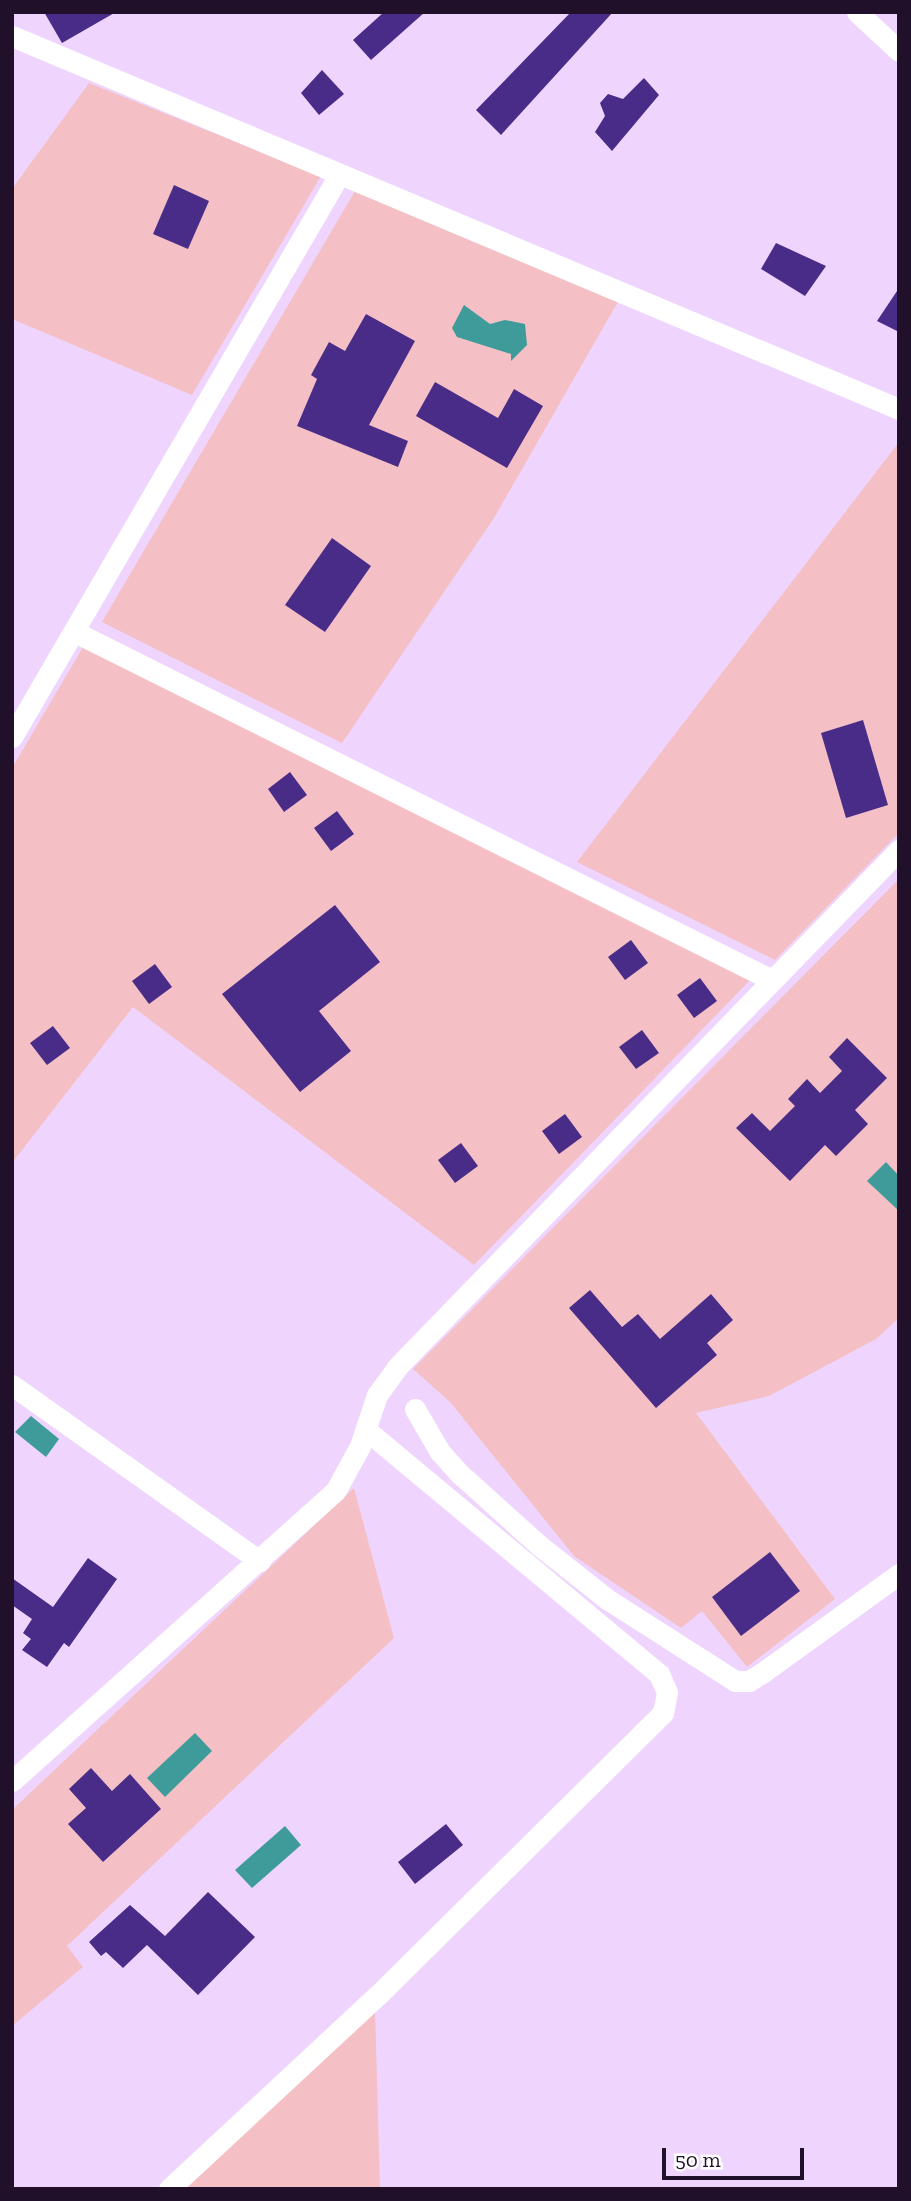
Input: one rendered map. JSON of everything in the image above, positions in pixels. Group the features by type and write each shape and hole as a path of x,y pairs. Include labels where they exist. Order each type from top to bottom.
{"street":[{"path":"857,12 896,44"},
{"path":"12,36 339,176 899,409"},
{"path":"12,737 339,176"},
{"path":"75,632 772,980"},
{"path":"12,1781 336,1490 366,1430 377,1395 398,1366 899,850"},
{"path":"12,1385 260,1560"},
{"path":"415,1409 440,1452 460,1474 540,1546 607,1599 735,1681 749,1681 762,1673 899,1574"},
{"path":"169,2189 381,1992 663,1713 667,1692 659,1674 366,1430"}],"shaded area":[{"path":"89,83 321,176 192,395 12,319 12,189"},
{"path":"358,186 619,300 494,518 342,743 102,622"},
{"path":"464,305 490,324 505,320 525,324 527,345 511,361 511,354 457,337 452,328"},
{"path":"899,442 899,833 775,960 577,862"},
{"path":"83,647 752,978 474,1265 133,1007 12,1163 12,768"},
{"path":"899,879 899,1318 876,1339 769,1396 696,1413 835,1599 747,1667 702,1611 681,1628 574,1556 450,1402 413,1369"},
{"path":"886,1162 899,1176 899,1211 867,1181"},
{"path":"31,1416 59,1439 46,1457 15,1432"},
{"path":"354,1488 394,1638 67,1946 83,1967 12,2026 12,1810"},
{"path":"195,1733 212,1751 165,1797 147,1778"},
{"path":"285,1826 301,1845 252,1888 235,1870"},
{"path":"375,2008 380,2189 184,2189"}],"building":[{"path":"44,12 116,12 62,43"},
{"path":"384,12 425,12 371,60 353,40"},
{"path":"571,12 613,12 501,135 476,110"},
{"path":"322,70 344,94 319,115 301,93"},
{"path":"644,78 659,95 612,151 595,132 605,116 600,103 608,94 623,99"},
{"path":"174,185 209,201 188,249 153,234"},
{"path":"776,243 826,266 805,296 761,269"},
{"path":"899,288 899,332 877,321"},
{"path":"366,314 415,341 369,425 408,441 398,467 297,426 317,379 311,375 329,342 345,351"},
{"path":"435,382 498,418 514,389 543,406 507,468 416,416"},
{"path":"332,538 371,566 325,632 285,605"},
{"path":"863,720 888,805 846,818 821,733"},
{"path":"290,772 307,795 284,812 268,789"},
{"path":"337,811 354,834 331,851 314,828"},
{"path":"335,905 380,962 319,1011 351,1051 300,1092 222,994"},
{"path":"631,940 648,963 625,980 608,957"},
{"path":"155,964 172,987 149,1004 132,981"},
{"path":"700,978 717,1001 694,1018 677,995"},
{"path":"53,1026 70,1048 47,1065 30,1043"},
{"path":"642,1030 659,1053 636,1069 619,1047"},
{"path":"847,1038 887,1078 855,1110 868,1124 836,1156 825,1145 790,1181 736,1128 752,1113 770,1131 795,1106 788,1099 807,1079 820,1093 842,1071 829,1057"},
{"path":"565,1114 582,1137 559,1154 542,1131"},
{"path":"461,1143 478,1166 455,1183 438,1160"},
{"path":"590,1290 622,1327 638,1314 660,1339 711,1294 733,1320 707,1343 717,1355 656,1408 569,1308"},
{"path":"770,1552 800,1591 741,1636 712,1597"},
{"path":"88,1558 117,1579 69,1647 64,1643 47,1667 22,1650 31,1639 23,1633 32,1619 12,1605 12,1578 53,1607"},
{"path":"91,1768 112,1791 130,1774 161,1809 103,1862 68,1824 86,1808 69,1789"},
{"path":"446,1824 463,1845 415,1884 398,1862"},
{"path":"208,1892 255,1937 198,1995 147,1945 123,1968 106,1952 101,1956 89,1942 130,1905 165,1936"}]}
